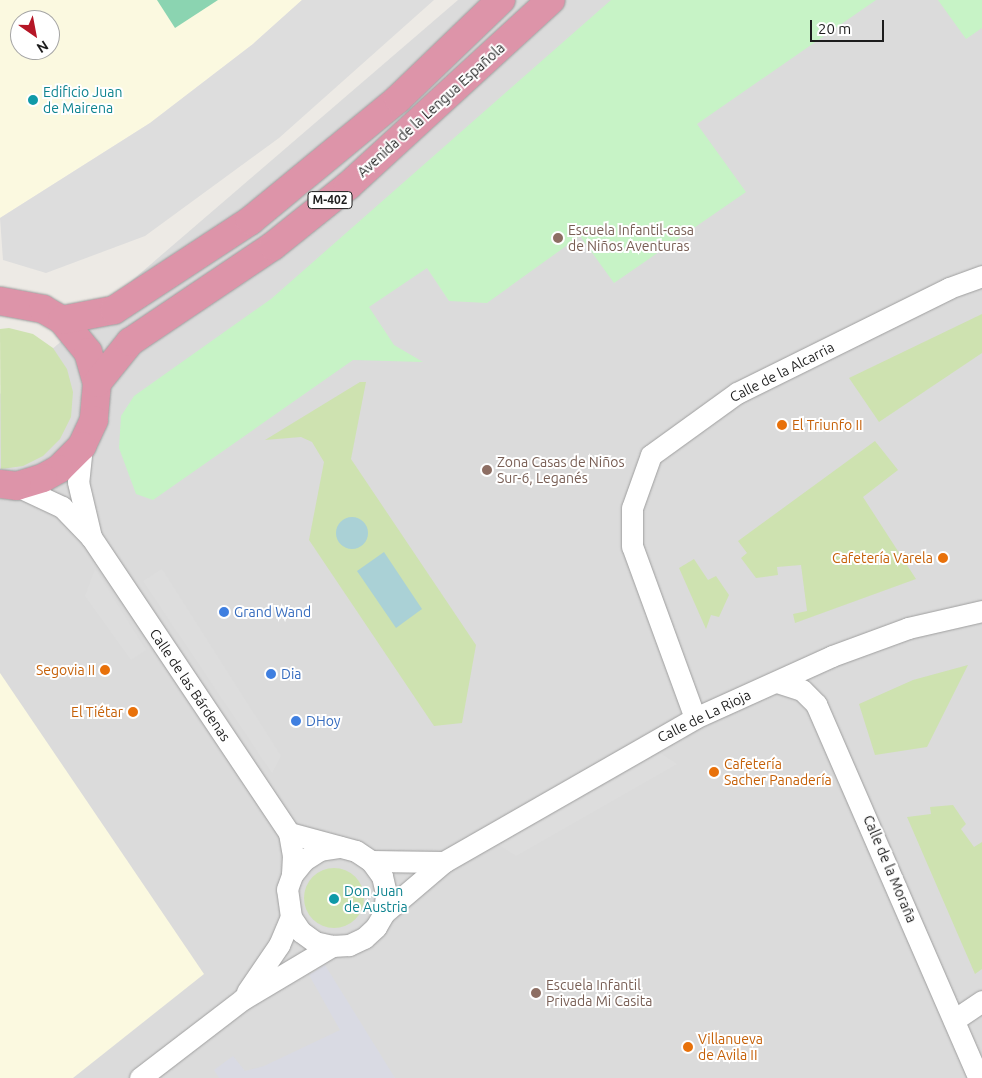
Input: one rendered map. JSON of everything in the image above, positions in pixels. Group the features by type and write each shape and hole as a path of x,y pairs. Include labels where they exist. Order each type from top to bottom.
{"highway":[{"name":"M-402","path":"62,320 114,310 250,221 398,99 501,0"},
{"name":"Avenida de la Lengua Española","path":"97,383 130,342 273,246 348,186 551,0"},
{"path":"0,301 43,309 62,320 88,352 97,383 94,420 82,446 59,469 43,478 9,485"}],"street":[{"name":"Calle de la Alcarria","path":"695,718 632,546 632,508 651,455 737,393 949,288 982,276"},
{"name":"Calle de las Bárdenas","path":"82,446 78,482 91,537"},
{"name":"Calle de las Bárdenas","path":"9,485 62,507 91,537 289,833 293,855 292,875"},
{"name":"Calle de La Rioja","path":"384,913 444,862 695,718 832,656 908,628 982,611"},
{"name":"Calle de la Moraña","path":"777,682 802,690 816,704 979,1078"},
{"path":"289,833 356,851 371,861 382,876 386,894 384,913 376,927 364,938 349,945 332,946 315,942 301,932 291,917 287,896 292,875 312,855 340,847"},
{"path":"371,861 444,862"},
{"path":"243,999 279,945 291,917"},
{"path":"140,1078 243,999 332,946"},
{"path":"954,1020 982,1001"}],"shaded area":[{"path":"0,0 302,0 253,44 150,123 0,218"},
{"path":"302,0 434,0 279,138 145,236 46,273 3,260 0,218 150,123 253,44"},
{"path":"458,0 982,0 982,1078 0,1078 0,394"},
{"path":"95,569 146,650 131,660 85,596"},
{"path":"162,569 281,756 272,773 143,581"},
{"path":"0,673 204,974 73,1078 0,1078"},
{"path":"660,753 677,764 516,856 499,845"},
{"path":"325,965 395,1078 219,1078 214,1070 233,1056 245,1071 264,1066 340,1030 309,975"}],"green space":[{"path":"157,0 218,0 175,28"},
{"path":"611,0 876,0 697,124 746,192 614,283 580,236 487,303 449,301 427,268 369,307 394,345 423,362 353,360 153,500 136,494 119,448 121,416 134,396 271,299"},
{"path":"938,0 982,0 982,28 966,39"},
{"path":"982,314 982,353 879,422 849,378"},
{"path":"9,328 33,334 53,348 67,369 73,392 71,417 60,439 43,456 23,466 1,469 0,329"},
{"path":"360,382 366,382 351,459 476,645 462,723 434,726 309,540 324,462 312,442 301,437 265,440"},
{"path":"875,441 898,470 863,497 916,579 795,623 793,614 807,611 801,565 777,567 778,575 756,578 741,558 747,553 738,541"},
{"path":"694,559 708,580 716,576 729,595 719,617 711,615 706,629 679,568"},
{"path":"968,665 927,747 875,755 859,704 913,680"},
{"path":"953,805 966,824 961,829 974,847 982,842 982,969 975,974 907,817 931,814 930,807"},
{"path":"328,868 340,868 351,873 359,881 364,892 362,910 351,923 340,928 328,928 317,923 309,915 304,904 304,892 309,881 317,873"}],"water":[{"path":"352,517 363,522 368,533 363,544 352,549 341,544 336,533 341,522"},
{"path":"384,552 422,609 396,628 357,571"}],"place":[{"name":"Edificio Juan de Mairena","path":"33,100"},
{"name":"Escuela Infantil-casa de Niños Aventuras","path":"558,238"},
{"name":"El Triunfo II","path":"782,425"},
{"name":"Zona Casas de Niños Sur-6, Leganés","path":"487,470"},
{"name":"Cafetería Varela","path":"943,558"},
{"name":"Grand Wand","path":"224,612"},
{"name":"Segovia II","path":"105,670"},
{"name":"Dia","path":"271,674"},
{"name":"El Tiétar","path":"133,712"},
{"name":"DHoy","path":"296,721"},
{"name":"Cafetería Sacher Panadería","path":"714,772"},
{"name":"Don Juan de Austria","path":"334,899"},
{"name":"Escuela Infantil Privada Mi Casita","path":"536,993"},
{"name":"Villanueva de Avila II","path":"688,1047"}]}
